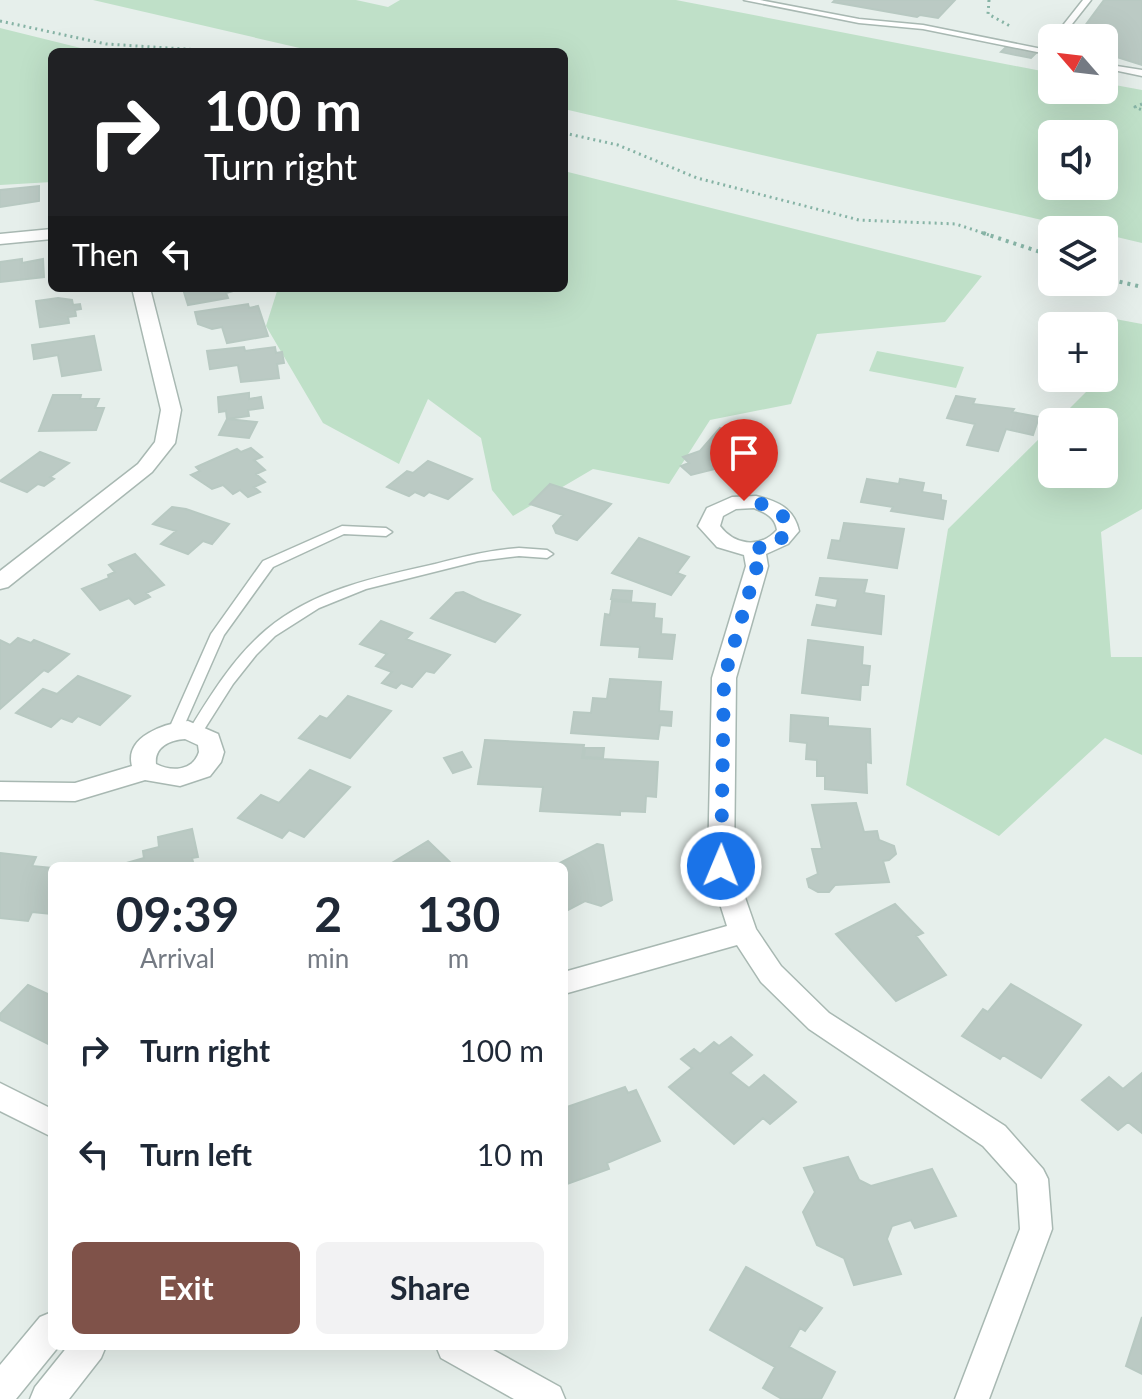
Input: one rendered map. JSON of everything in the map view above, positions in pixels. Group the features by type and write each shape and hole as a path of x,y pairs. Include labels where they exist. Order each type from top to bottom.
{"street":[{"path":"0,239 48,234"},
{"path":"0,582 145,468 165,443 171,410 142,292"},
{"path":"754,549 757,566 724,678 721,866 743,932 771,974 819,1021 994,1136 1032,1179 1036,1229 972,1399"},
{"path":"185,732 209,740 213,748 205,767 180,779 166,779 146,770 142,761 144,751 151,742 185,732"},
{"path":"0,791 51,796 103,788 146,770"},
{"path":"568,982 743,932"},
{"path":"0,1096 48,1122"},
{"path":"0,1392 48,1333"},
{"path":"47,1399 86,1350"},
{"path":"460,1350 548,1399"}],"lane":[{"path":"750,0 859,21 923,27 1038,48"},
{"path":"1068,24 1087,0"},
{"path":"1118,69 1142,73"},
{"path":"185,732 218,634 268,564 342,530 386,532"},
{"path":"185,732 252,651 281,625 338,592 488,555 530,551 547,554"}],"path":[{"path":"0,21 116,46 154,48"},
{"path":"1142,104 1135,107 1142,110"},
{"path":"568,134 618,145 697,178 859,220 956,224 1038,251"},
{"path":"1118,281 1142,287"}],"green space":[{"path":"93,0 356,0 388,7 400,0 676,0 1038,70 1038,104 1118,104 1118,86 1142,90 1142,243 1118,237 1118,216 1038,216 1038,219 568,110 568,48 300,48"},
{"path":"0,28 81,48 48,48 48,182 0,185"},
{"path":"568,172 982,276 945,322 817,334 791,404 710,420 669,484 593,469 513,516 492,490 481,438 428,399 399,464 323,423 266,326 277,292 568,292"},
{"path":"1118,320 1142,324 1142,509 1101,532 1111,657 1142,657 1142,755 1105,738 999,836 906,785 948,529 1038,440 1038,488 1118,488 1118,408 1070,408 1086,392 1118,392"},
{"path":"877,351 964,367 956,388 869,371"}],"building":[{"path":"955,0 938,18 833,2"},
{"path":"1104,0 1142,0 1142,65 1118,57 1118,24 1086,24"},
{"path":"1007,46 1037,52 1031,58 1001,52"},
{"path":"39,186 39,201 0,207 0,190"},
{"path":"22,259 22,263 43,259 44,277 0,282 0,262"},
{"path":"184,292 230,292 226,293 228,298 188,305"},
{"path":"72,300 73,305 80,304 81,309 75,310 76,316 68,317 69,323 40,327 36,301"},
{"path":"248,304 249,308 258,306 268,336 227,343 222,327 212,329 198,324 195,312"},
{"path":"94,336 101,370 62,376 58,355 34,359 32,345"},
{"path":"244,347 245,351 275,347 276,353 282,352 284,363 277,364 279,378 241,382 238,365 210,369 207,351"},
{"path":"249,393 249,399 261,397 263,408 248,410 249,416 227,419 226,411 219,412 218,397"},
{"path":"53,395 81,395 80,399 99,399 95,408 104,408 96,430 39,431"},
{"path":"956,396 975,399 973,404 1014,409 1012,412 1038,417 1038,420 1033,435 1006,429 998,451 967,445 975,424 947,418"},
{"path":"227,419 257,422 249,438 219,435"},
{"path":"720,428 763,441 759,446 774,450 763,464 752,461 749,465 723,457 721,459 727,466 691,475 681,466 689,463 683,457 700,451"},
{"path":"251,448 262,457 254,460 265,470 256,474 265,482 254,487 260,492 248,497 240,490 233,494 223,485 212,489 191,475 200,471 196,467 237,449 241,452"},
{"path":"40,452 69,463 50,477 54,479 44,486 38,484 27,492 0,481"},
{"path":"428,461 472,479 448,499 429,492 424,496 415,492 409,496 387,487 407,471 413,473"},
{"path":"867,479 899,484 900,479 924,483 922,492 941,495 941,500 946,501 943,519 891,511 893,507 861,502"},
{"path":"550,484 611,504 577,540 556,533 553,526 563,515 530,504"},
{"path":"172,507 229,524 212,544 203,541 188,554 161,544 176,531 153,524"},
{"path":"844,523 904,529 897,568 828,558 832,540 840,541"},
{"path":"639,538 689,557 677,573 685,576 671,595 612,573"},
{"path":"135,554 164,585 146,593 150,597 135,604 129,598 100,610 82,589 109,578 108,575 115,572 109,565"},
{"path":"820,578 867,580 864,593 884,596 881,634 812,625 817,605 836,608 838,599 816,595"},
{"path":"613,590 632,591 631,601 611,599"},
{"path":"463,592 520,615 495,642 431,618 456,593"},
{"path":"612,601 655,604 654,618 662,619 661,634 675,635 672,659 639,657 640,647 601,645 605,614 610,615"},
{"path":"381,621 412,633 406,639 450,655 434,673 426,671 412,687 401,683 396,688 382,683 392,672 376,666 387,654 360,644"},
{"path":"18,638 31,643 34,640 69,654 48,672 44,670 0,709 0,640 10,645"},
{"path":"808,640 863,647 862,665 870,666 868,685 861,685 860,700 802,693"},
{"path":"78,676 130,696 100,725 78,716 72,722 61,718 51,727 16,713 43,689 57,694"},
{"path":"610,679 661,682 659,711 672,712 671,726 660,725 658,739 571,733 574,712 591,713 593,698 607,699"},
{"path":"348,696 391,711 350,758 299,738 320,716 327,719"},
{"path":"791,715 828,718 828,726 870,729 871,763 866,762 867,793 825,789 825,776 817,776 817,760 806,759 807,743 790,741"},
{"path":"485,740 584,745 582,758 658,762 656,797 646,796 645,812 620,811 620,815 540,811 543,787 478,784"},
{"path":"585,748 604,748 603,758 584,757"},
{"path":"462,752 471,767 453,773 444,758"},
{"path":"310,770 350,787 304,837 289,830 282,838 238,818 261,795 279,803"},
{"path":"856,803 864,832 877,831 879,840 894,846 896,854 883,861 889,882 835,885 829,892 818,892 809,887 807,879 818,874 812,849 822,849 812,805"},
{"path":"192,829 198,857 192,858 193,862 130,862 144,858 143,851 159,847 158,837"},
{"path":"428,841 450,862 394,862"},
{"path":"597,844 603,845 612,900 601,906 585,901 568,910 568,862 562,862"},
{"path":"0,853 36,857 32,866 48,868 48,914 32,912 28,921 0,918"},
{"path":"895,904 923,933 916,936 946,975 896,1001 836,934"},
{"path":"1011,984 1081,1025 1041,1078 1003,1055 1000,1059 962,1036 983,1009 988,1012"},
{"path":"28,985 48,994 48,1044 0,1020 0,1014"},
{"path":"731,1037 752,1055 730,1073 749,1088 764,1075 796,1102 770,1124 763,1118 734,1144 669,1087 692,1068 681,1059 694,1049 700,1054 714,1042 719,1046"},
{"path":"1142,1073 1142,1133 1128,1122 1118,1130 1082,1100 1109,1077 1123,1089"},
{"path":"625,1087 628,1093 636,1090 660,1141 607,1163 609,1169 568,1184 568,1107"},
{"path":"848,1157 859,1180 871,1186 932,1169 956,1216 915,1228 911,1220 892,1226 887,1239 901,1274 854,1285 844,1258 817,1245 803,1212 815,1192 804,1168"},
{"path":"746,1267 822,1308 805,1331 800,1328 789,1347 835,1372 821,1399 782,1399 763,1388 775,1367 710,1330"},
{"path":"1142,1317 1142,1374 1126,1366"}],"route":[{"path":"721,866 724,678 757,566 754,549 776,544 788,531 784,516 777,510 744,501"}]}
